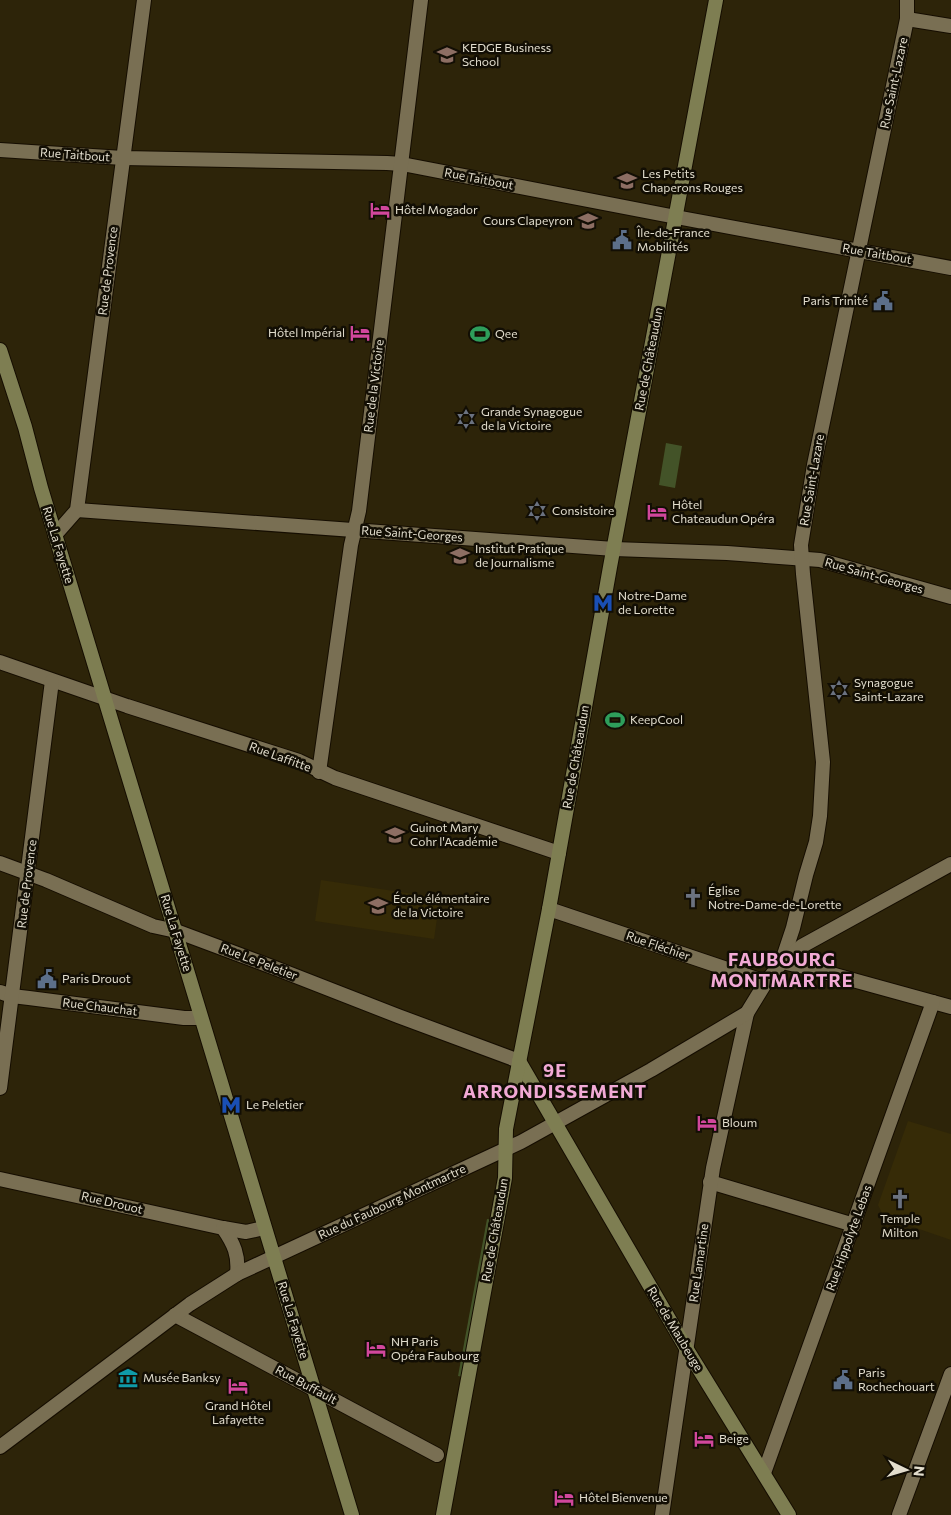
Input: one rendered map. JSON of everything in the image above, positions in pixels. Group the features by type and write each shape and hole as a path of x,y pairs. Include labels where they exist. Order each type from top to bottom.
{"main road":[{"name":"Rue de Châteaudun","path":"443,1515 505,1178 506,1129 549,908 716,0"},
{"name":"Rue La Fayette","path":"0,350 25,427 55,535 352,1515"},
{"path":"519,1061 556,1123"},
{"name":"Rue de Maubeuge","path":"556,1123 565,1142 686,1348 789,1515"}],"street":[{"name":"Rue de Provence","path":"77,510 144,0"},
{"name":"Rue de la Victoire","path":"319,772 354,530 359,511 421,0"},
{"name":"Rue Saint-Lazare","path":"782,962 816,842 820,816 823,762 801,545 814,465 907,19 907,0"},
{"path":"907,19 951,26"},
{"name":"Rue Taitbout","path":"0,150 123,158 387,162 951,268"},
{"path":"55,535 77,510"},
{"name":"Rue Saint-Georges","path":"77,510 614,549 727,553 820,560 951,597"},
{"name":"Rue Laffitte","path":"0,662 52,681 299,762 319,772 559,853"},
{"name":"Rue de Provence","path":"0,1088 6,994 28,874 52,681"},
{"name":"Rue Le Peletier","path":"0,863 153,926 176,931 519,1061"},
{"path":"782,962 814,938 951,864"},
{"name":"Rue Fléchier","path":"549,908 766,982"},
{"path":"782,962 951,1007"},
{"name":"Rue du Faubourg Montmartre","path":"0,1447 175,1315 237,1274 506,1149 651,1070 747,1013 766,982 782,962"},
{"name":"Rue Chauchat","path":"6,994 174,1017 201,1018"},
{"name":"Rue Hippolyte Lebas","path":"764,1473 933,1002"},
{"name":"Rue Lamartine","path":"662,1515 710,1182 747,1013"},
{"name":"Rue Drouot","path":"0,1179 223,1228 246,1232 264,1228"},
{"path":"710,1182 854,1225"},
{"path":"223,1228 234,1244 237,1254 237,1274"},
{"name":"Rue Buffault","path":"175,1315 437,1455"},
{"path":"900,1515 951,1374"}],"shaded area":[{"name":"École élémentaire de la Victoire","path":"321,880 440,898 434,939 315,921"},
{"path":"908,1121 951,1134 951,1240 884,1217 878,1205"}],"green space":[{"path":"666,443 682,446 675,488 659,485"},
{"path":"487,1219 494,1220 464,1377 458,1376"}],"place":[{"name":"KEDGE Business School","path":"447,55"},
{"name":"Les Petits Chaperons Rouges","path":"627,181"},
{"name":"Hôtel Mogador","path":"380,210"},
{"name":"Cours Clapeyron","path":"588,221"},
{"name":"Île-de-France Mobilités","path":"622,240"},
{"name":"Paris Trinité","path":"883,301"},
{"name":"Hôtel Impérial","path":"360,333"},
{"name":"Qee","path":"480,334"},
{"name":"Grande Synagogue de la Victoire","path":"466,419"},
{"name":"Consistoire","path":"537,511"},
{"name":"Hôtel Chateaudun Opéra","path":"657,512"},
{"name":"Institut Pratique de Journalisme","path":"460,556"},
{"name":"Notre-Dame de Lorette","path":"603,603"},
{"name":"Synagogue Saint-Lazare","path":"839,690"},
{"name":"KeepCool","path":"615,720"},
{"name":"Guinot Mary Cohr l'Académie","path":"395,835"},
{"name":"Église Notre-Dame-de-Lorette","path":"693,898"},
{"name":"École élémentaire de la Victoire","path":"378,906"},
{"name":"Paris Drouot","path":"47,979"},
{"name":"Le Peletier","path":"231,1105"},
{"name":"Bloum","path":"707,1123"},
{"name":"Temple Milton","path":"900,1199"},
{"name":"NH Paris Opéra Faubourg","path":"376,1349"},
{"name":"Musée Banksy","path":"128,1378"},
{"name":"Paris Rochechouart","path":"843,1380"},
{"name":"Grand Hôtel Lafayette","path":"238,1386"},
{"name":"Beige","path":"704,1439"},
{"name":"Hôtel Bienvenue","path":"564,1498"}],"district":[{"name":"FAUBOURG MONTMARTRE","path":"782,970"},
{"name":"9E ARRONDISSEMENT","path":"555,1081"}]}
